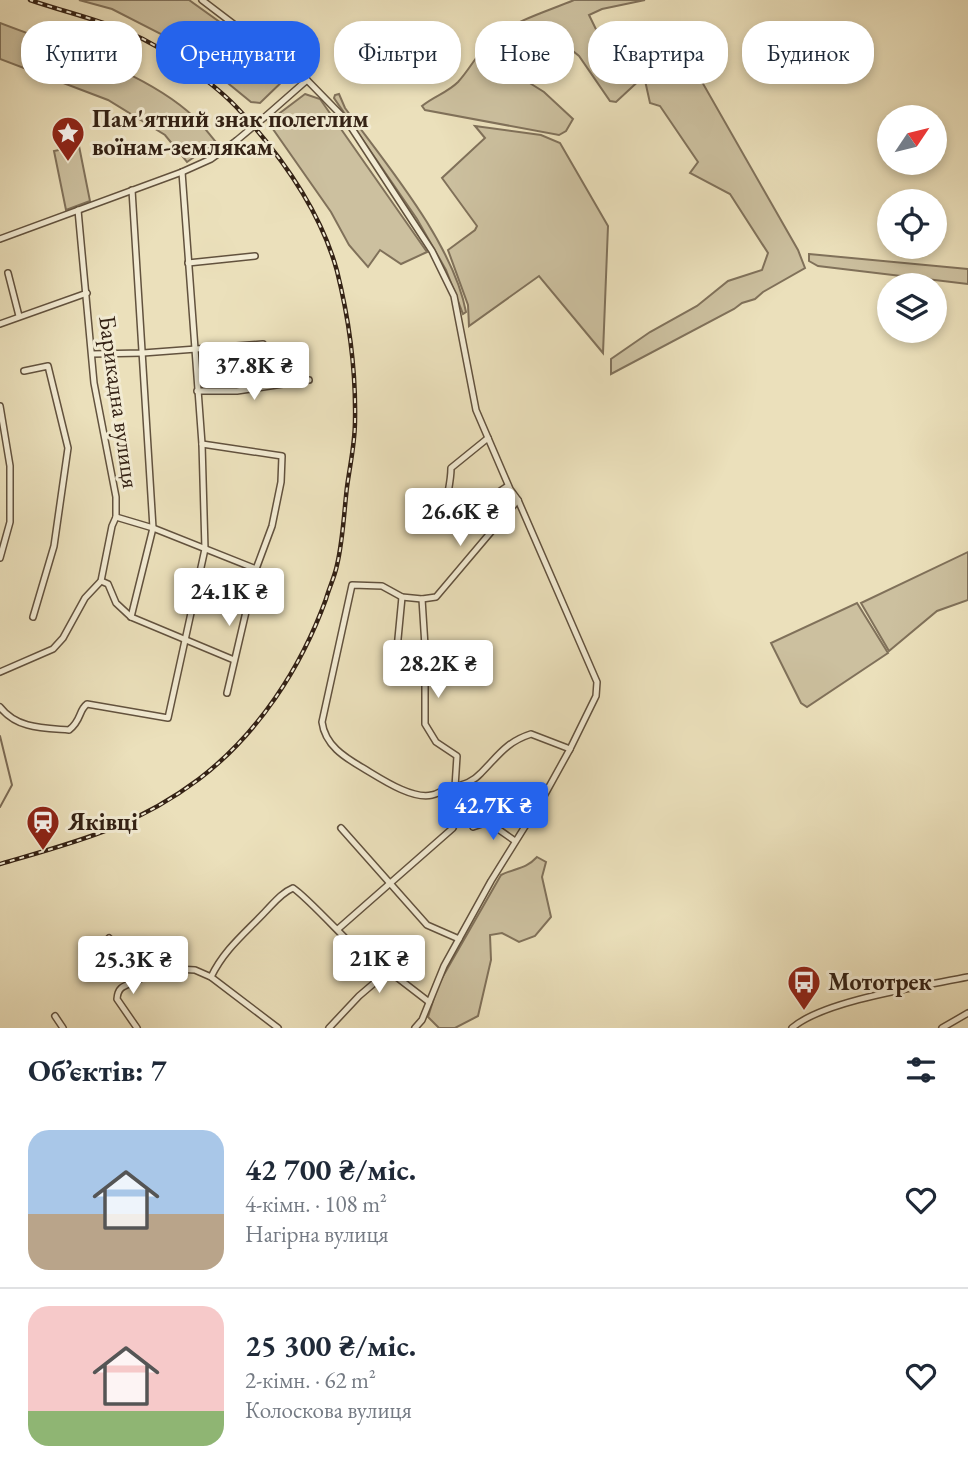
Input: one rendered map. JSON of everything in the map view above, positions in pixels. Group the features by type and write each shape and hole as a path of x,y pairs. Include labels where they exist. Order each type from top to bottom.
{"street":[{"path":"202,0 230,21"},
{"path":"0,239 211,159 302,84"},
{"path":"311,84 347,121 432,251 453,296 476,410 597,682 596,696 570,749 459,939 422,1020 415,1028"},
{"path":"0,708 6,716 20,724 69,730 78,722 82,707 86,704 168,718 205,549 202,444 182,172"},
{"path":"131,617 153,528 132,190"},
{"name":"Барикадна вулиця","path":"0,672 52,649 63,638 85,598 101,581 111,526 116,517 116,497 94,383 78,210"},
{"path":"188,263 255,256"},
{"path":"8,273 19,316"},
{"path":"0,324 87,293"},
{"path":"92,354 263,344"},
{"path":"24,371 48,366 68,448 54,546 33,617"},
{"path":"198,391 237,391 309,380"},
{"path":"0,407 9,466 10,508 10,522 0,558"},
{"path":"488,438 451,468 446,519 453,519 482,506 509,486"},
{"path":"202,444 282,456 281,482 272,526 256,569 227,693"},
{"path":"518,500 436,597 402,597 382,586 352,585 322,722 326,736 335,750 393,786 423,796 433,795 475,779 498,753 519,738 531,734 570,749"},
{"path":"116,517 153,528 256,569"},
{"path":"101,581 108,583 116,603 131,617 234,660"},
{"path":"397,649 402,597"},
{"path":"422,598 425,724 436,742 457,756 455,787"},
{"path":"473,827 488,822 515,841"},
{"path":"341,828 427,925 459,939"},
{"path":"338,929 453,828"},
{"path":"211,977 219,961 241,934 288,890 296,889 376,969 394,975 429,1002"},
{"path":"109,938 141,967 195,970 211,977 278,1028"},
{"path":"138,1028 117,999 117,992 122,987 140,980 152,969"},
{"path":"329,1028 359,996 386,973"},
{"path":"792,1028 811,1016 881,995 968,977"},
{"path":"942,1028 968,1013"},
{"path":"55,1016 64,1028"}],"shaded area":[{"path":"79,0 189,0 218,21 156,21 156,31 142,24 142,21 136,21 112,9"},
{"path":"574,0 645,0 602,9 589,15 592,21 588,21 588,69 574,52 574,21 522,21"},
{"path":"0,23 21,31 21,67 0,59"},
{"path":"475,59 475,84 531,84 573,119 566,131 559,135 425,110 422,106 455,84 461,84 461,78"},
{"path":"142,82 194,117 216,142 187,162 165,135 108,100 66,84 142,84"},
{"path":"229,84 280,84 260,103 251,102"},
{"path":"598,84 635,84 616,102 610,101"},
{"path":"646,84 703,84 798,250 805,268 755,299 742,303 611,374 611,359 650,332 697,306 728,281 762,270 768,253 730,194 690,173 698,162 660,106 650,103"},
{"path":"305,94 320,99 427,252 401,264 380,250 368,267 349,245 331,212 268,122"},
{"path":"339,94 345,108 398,179 433,232 459,286 466,312 463,314 446,270 417,219 334,98"},
{"path":"475,126 541,135 560,143 608,226 603,353 539,276 469,326 468,305 448,250 477,226 442,178 485,138"},
{"path":"79,146 90,201 66,210 54,151"},
{"path":"809,254 968,269 968,284 947,281 947,273 877,273 818,266 809,261"},
{"path":"968,552 968,600 937,611 889,651 861,603"},
{"path":"857,603 888,653 807,707 801,703 771,643"},
{"path":"537,857 546,862 542,877 551,917 535,936 519,942 502,933 490,935 491,960 478,1016 455,1028 439,1028 428,1017 438,985 501,875 524,866"}],"waterway":[{"path":"0,736 12,785 0,807"}],"railway":[{"path":"0,864 103,832 151,810 199,779 240,742 259,720 304,650 335,573 341,546 355,429 351,345 337,271 321,227 310,206 271,147 217,89 157,47 116,27 30,0"}],"place":[{"name":"Пам'ятний знак полеглим воїнам-землякам","path":"68,163"},
{"name":"Яківці","path":"43,852"},
{"name":"Мототрек","path":"804,1012"}]}
